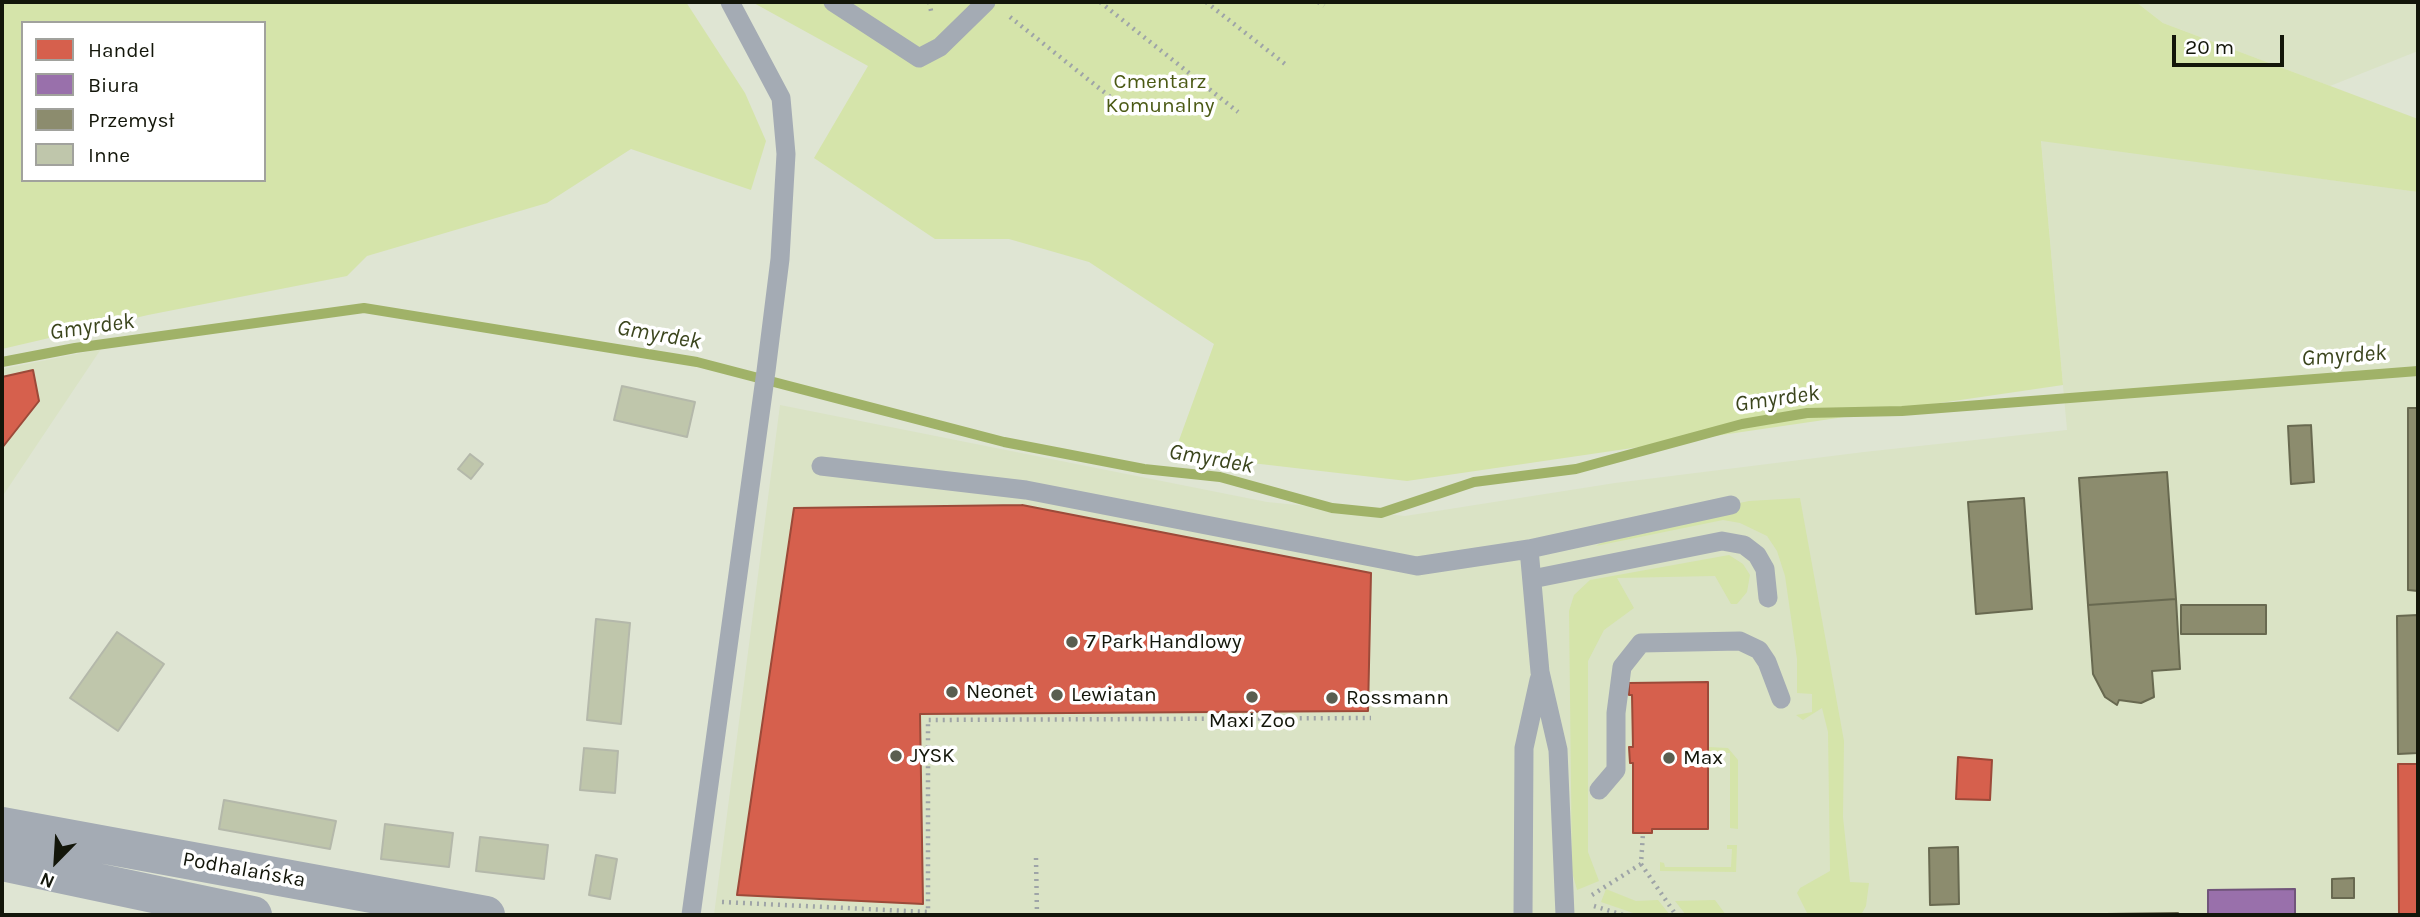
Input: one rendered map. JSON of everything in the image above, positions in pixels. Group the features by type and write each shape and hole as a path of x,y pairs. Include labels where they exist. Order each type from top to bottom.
{"street":[{"name":"Podhalańska","path":"2,825 466,914"},
{"name":"Podhalańska","path":"2,862 253,915"},
{"path":"356,891 386,910 388,915"}],"lane":[{"path":"691,915 780,259 786,154 781,98 730,2"},
{"path":"833,2 919,58 940,47 993,6"},
{"path":"821,466 1026,489 1417,566 1529,549 1731,505"},
{"path":"1532,579 1722,541 1744,545 1757,555 1765,569 1768,598"},
{"path":"1529,549 1540,672 1558,750 1565,915"},
{"path":"1599,790 1616,770 1619,679 1628,656 1641,643 1740,641 1759,650 1782,699"},
{"path":"1520,911 1524,748 1540,672"}],"path":[{"path":"1100,2 1238,112"},
{"path":"1206,2 1285,64"},
{"path":"1318,2 1324,6"},
{"path":"993,6 1129,112"},
{"path":"722,902 928,914 928,720 1371,718"},
{"path":"1643,833 1641,864 1676,915"},
{"path":"1036,858 1037,915"},
{"path":"1623,915 1583,902 1641,864"}],"shaded area":[{"path":"2136,2 2418,2 2418,51 2330,86 2163,23"},
{"path":"2041,140 2418,192 2418,915 714,915 780,405 1267,502 1405,516 1615,483 2067,430"},
{"path":"101,349 2,497 2,369"}],"green space":[{"path":"2,2 686,2 745,93 766,141 751,190 631,149 547,203 367,256 347,276 148,315 2,349"},
{"name":"Cmentarz Komunalny","path":"752,2 2136,2 2163,23 2418,119 2418,192 2041,141 2063,385 1407,481 1174,454 1214,344 1089,262 1009,239 935,239 814,158 868,66"},
{"path":"1800,498 1844,741 1843,817 1850,882 1869,883 1866,906 1861,915 1808,915 1797,893 1800,888 1830,871 1828,732 1822,708 1803,720 1796,715 1812,712 1812,694 1797,693 1797,659 1785,576 1777,551 1767,536 1740,523 1723,520 1596,546 1615,535 1691,513 1749,501"},
{"path":"1729,555 1743,564 1750,575 1747,592 1737,604 1731,604 1715,576 1617,578 1634,608 1604,630 1588,661 1588,852 1599,881 1577,890 1572,872 1569,611 1574,595 1590,580"},
{"path":"1708,747 1728,748 1738,760 1738,829 1730,828 1730,753 1708,753"},
{"path":"1727,845 1737,845 1736,872 1660,871 1660,862 1664,863 1665,867 1731,867 1732,849 1727,849"},
{"path":"1606,889 1636,901 1658,900 1670,915 1639,915 1601,902"},
{"path":"1715,900 1726,915 1686,915 1675,901"}],"building: Handel":[{"path":"33,370 39,401 2,448 2,377"},
{"name":"7 Park Handlowy","path":"1022,505 1371,573 1368,711 920,714 923,904 737,895 794,508"},
{"name":"Max","path":"1708,682 1708,829 1652,829 1652,833 1633,833 1633,763 1630,763 1629,747 1633,747 1632,695 1629,695 1629,683"},
{"path":"1958,757 1992,760 1990,800 1956,799"},
{"path":"2398,764 2418,764 2418,915 2399,915"}],"building: Biura":[{"path":"2295,889 2295,915 2208,915 2208,890"}],"building: Przemysł":[{"path":"2408,408 2418,408 2418,591 2408,590"},
{"path":"2311,425 2314,482 2291,484 2288,426"},
{"path":"2167,472 2176,599 2088,605 2079,478"},
{"path":"2024,498 2032,609 1976,614 1968,502"},
{"path":"2176,599 2180,669 2152,671 2154,697 2141,703 2119,700 2117,705 2105,697 2093,674 2088,605"},
{"path":"2181,605 2266,605 2266,634 2181,634"},
{"path":"2418,615 2418,753 2398,754 2397,616"},
{"path":"1958,847 1959,904 1930,905 1929,848"},
{"path":"2354,878 2354,898 2332,898 2332,879"},
{"path":"2178,913 2178,915 2035,915"}],"building: Inne":[{"path":"622,386 695,402 687,437 614,420"},
{"path":"470,454 483,464 471,479 458,469"},
{"path":"596,619 630,623 621,724 587,720"},
{"path":"117,632 164,664 118,731 70,698"},
{"path":"584,748 618,751 615,793 580,790"},
{"path":"224,800 336,821 330,849 219,829"},
{"path":"385,824 453,833 449,867 381,859"},
{"path":"480,837 548,845 544,879 476,871"},
{"path":"596,855 617,859 610,899 589,895"}],"waterway":[{"name":"Gmyrdek","path":"2,362 75,348 364,308 697,362 1004,442 1144,469 1220,477 1332,508 1381,513 1474,482 1576,469 1742,424 1807,413 1902,411 2418,371"}],"place":[{"name":"7 Park Handlowy","path":"1072,642"},
{"name":"Neonet","path":"952,692"},
{"name":"Lewiatan","path":"1057,695"},
{"name":"Maxi Zoo","path":"1252,697"},
{"name":"Rossmann","path":"1332,698"},
{"name":"JYSK","path":"896,756"},
{"name":"Max","path":"1669,758"}]}
